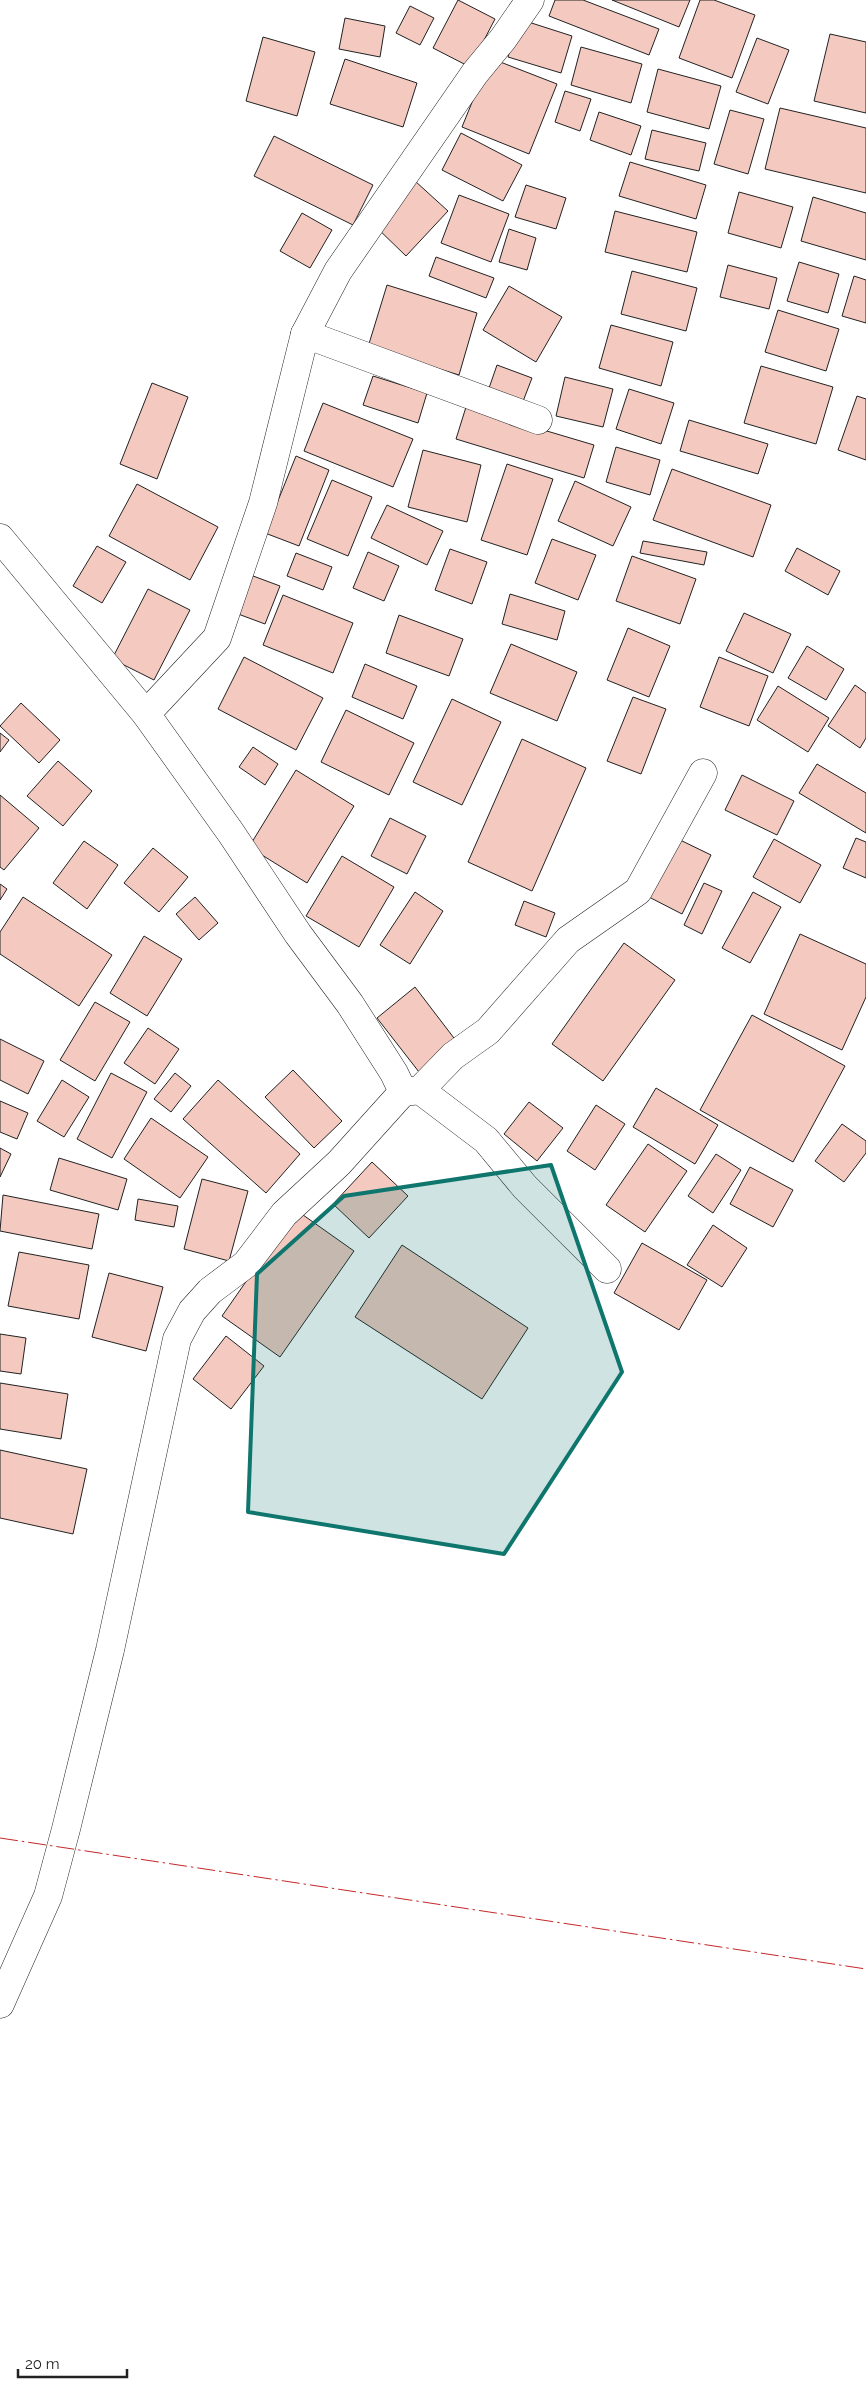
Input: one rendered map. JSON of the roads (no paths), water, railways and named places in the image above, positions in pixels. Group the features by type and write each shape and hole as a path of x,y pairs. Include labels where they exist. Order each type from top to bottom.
{"street":[{"path":"146,714 218,638 263,503 305,334 338,270 530,0"},
{"path":"305,334 538,420"},
{"path":"0,538 146,714 232,833 298,934 350,1004 394,1073 411,1091 486,1140 525,1187 607,1268"},
{"path":"0,2004 48,1896 66,1829 110,1650 177,1340 198,1304 210,1291 246,1264 284,1214 339,1163 411,1091 453,1056 488,1031 568,940 638,892 703,772"}]}
